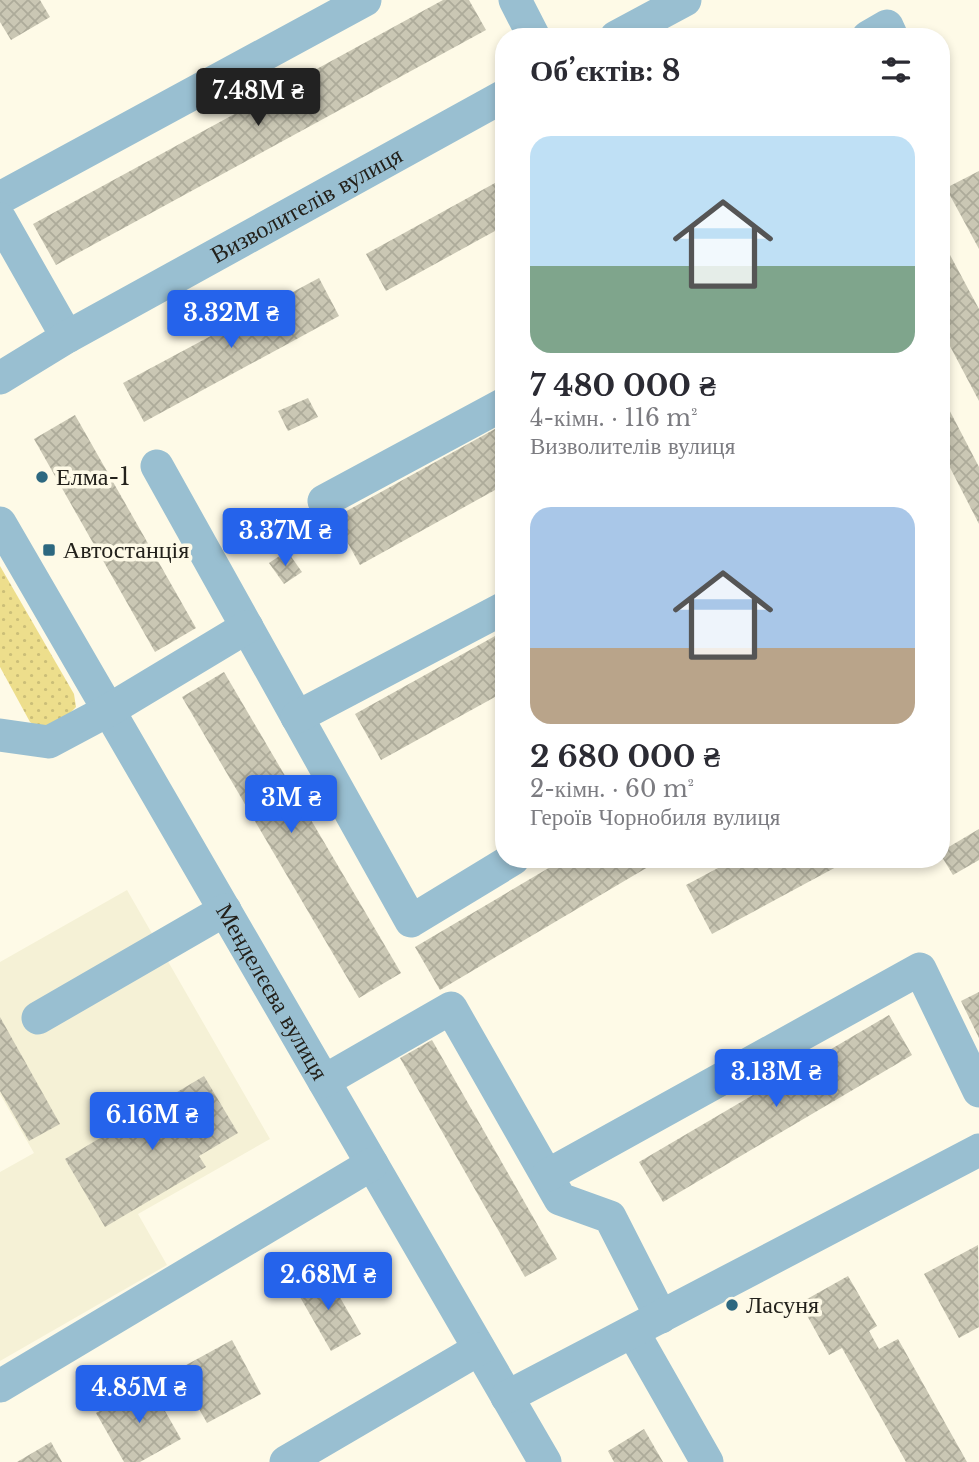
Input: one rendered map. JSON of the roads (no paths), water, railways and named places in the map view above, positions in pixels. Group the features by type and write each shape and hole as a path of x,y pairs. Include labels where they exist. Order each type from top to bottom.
{"street":[{"path":"0,198 365,0"},
{"path":"515,0 529,28"},
{"path":"636,28 685,0"},
{"name":"Визволителів вулиця","path":"0,378 67,337 495,101"},
{"path":"0,219 67,337"},
{"path":"324,501 495,409"},
{"path":"157,466 411,921 498,868"},
{"name":"Менделєєва вулиця","path":"0,523 545,1462"},
{"path":"297,718 495,613"},
{"path":"0,736 49,742 109,710 247,627"},
{"path":"38,1018 225,910"},
{"path":"548,1175 919,969 979,1091"},
{"path":"324,1081 451,1008 560,1199 610,1217 647,1324 707,1462"},
{"path":"508,1397 979,1150"},
{"path":"0,1386 372,1164"},
{"path":"286,1462 321,1453 479,1349"}],"place":[{"name":"Елма-1","path":"42,477"},
{"name":"Автостанція","path":"49,550"},
{"name":"Ласуня","path":"732,1305"}]}
